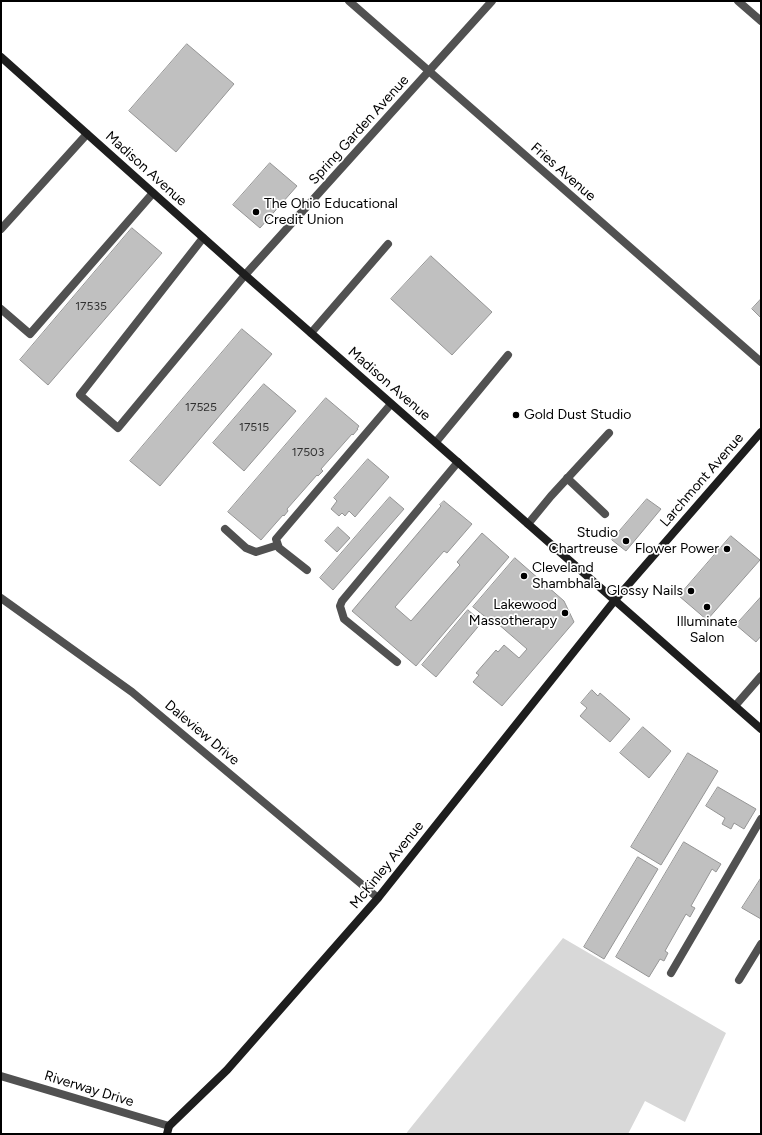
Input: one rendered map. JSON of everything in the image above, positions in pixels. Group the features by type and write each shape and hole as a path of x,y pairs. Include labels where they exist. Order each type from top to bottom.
{"main road":[{"name":"Madison Avenue","path":"1,57 391,404 761,728"},
{"name":"Larchmont Avenue","path":"615,600 761,432"},
{"name":"McKinley Avenue","path":"168,1130 227,1070 378,898 615,600"}],"street":[{"name":"Fries Avenue","path":"349,1 428,72 761,362"},
{"name":"Spring Garden Avenue","path":"203,238 80,395 118,428 245,275 492,1"},
{"path":"738,1 761,21"},
{"path":"1,230 87,134"},
{"path":"1,309 30,334 153,193"},
{"path":"311,333 388,244"},
{"path":"436,442 508,354"},
{"path":"307,570 279,548 276,539 391,404"},
{"path":"528,524 567,478 609,433"},
{"path":"397,662 344,619 340,606 342,601 458,462"},
{"path":"567,478 605,514"},
{"path":"225,529 246,548 256,552 278,545"},
{"name":"Daleview Drive","path":"1,598 132,692 378,898"},
{"path":"735,706 761,676"},
{"path":"671,973 761,819"},
{"path":"739,980 761,944"},
{"name":"Riverway Drive","path":"1,1076 168,1130"}],"shaded area":[{"path":"563,938 726,1033 685,1122 645,1101 628,1134 406,1134 408,1131"}],"building":[{"path":"187,44 234,84 176,152 129,111"},
{"path":"270,163 297,186 260,228 233,205"},
{"path":"132,228 162,253 48,385 20,360"},
{"path":"431,256 492,312 452,355 391,299"},
{"path":"761,299 761,318 752,309"},
{"path":"242,329 272,354 160,486 130,461"},
{"path":"264,384 296,411 244,471 213,443"},
{"path":"326,398 359,426 358,429 321,469 323,471 318,476 317,475 287,509 288,511 284,516 283,515 261,540 228,512"},
{"path":"368,459 389,477 355,517 349,511 345,516 342,513 339,516 331,509 337,501 334,498"},
{"path":"390,497 404,509 333,590 320,578"},
{"path":"647,499 661,509 626,551 612,540"},
{"path":"444,501 472,524 447,553 444,551 395,607 411,621 460,565 457,562 482,533 509,557 416,666 352,611"},
{"path":"338,527 350,538 337,552 325,541"},
{"path":"731,536 760,560 707,620 679,596"},
{"path":"515,558 564,601 574,622 502,706 473,682 479,675 476,673 496,650 498,652 504,645 519,658 527,649 490,617 488,619 473,607"},
{"path":"761,597 761,636 756,642 736,625"},
{"path":"468,610 482,622 436,677 422,665"},
{"path":"592,690 598,696 600,693 630,719 610,742 580,716 587,708 581,703"},
{"path":"643,727 671,751 649,778 620,753"},
{"path":"688,753 718,771 661,865 631,847"},
{"path":"718,787 756,809 744,829 734,823 731,829 722,824 725,818 706,806"},
{"path":"684,842 721,864 716,872 712,869 691,906 695,908 690,917 686,914 665,951 668,953 664,961 660,959 649,977 616,957"},
{"path":"638,857 658,869 604,959 584,947"},
{"path":"761,878 761,919 742,908"}],"place":[{"name":"The Ohio Educational Credit Union","path":"256,212"},
{"name":"Gold Dust Studio","path":"516,415"},
{"name":"Studio Chartreuse","path":"626,541"},
{"name":"Flower Power","path":"727,549"},
{"name":"Cleveland Shambhala","path":"524,576"},
{"name":"Glossy Nails","path":"691,591"},
{"name":"Illuminate Salon","path":"707,607"},
{"name":"Lakewood Massotherapy","path":"565,613"}]}
